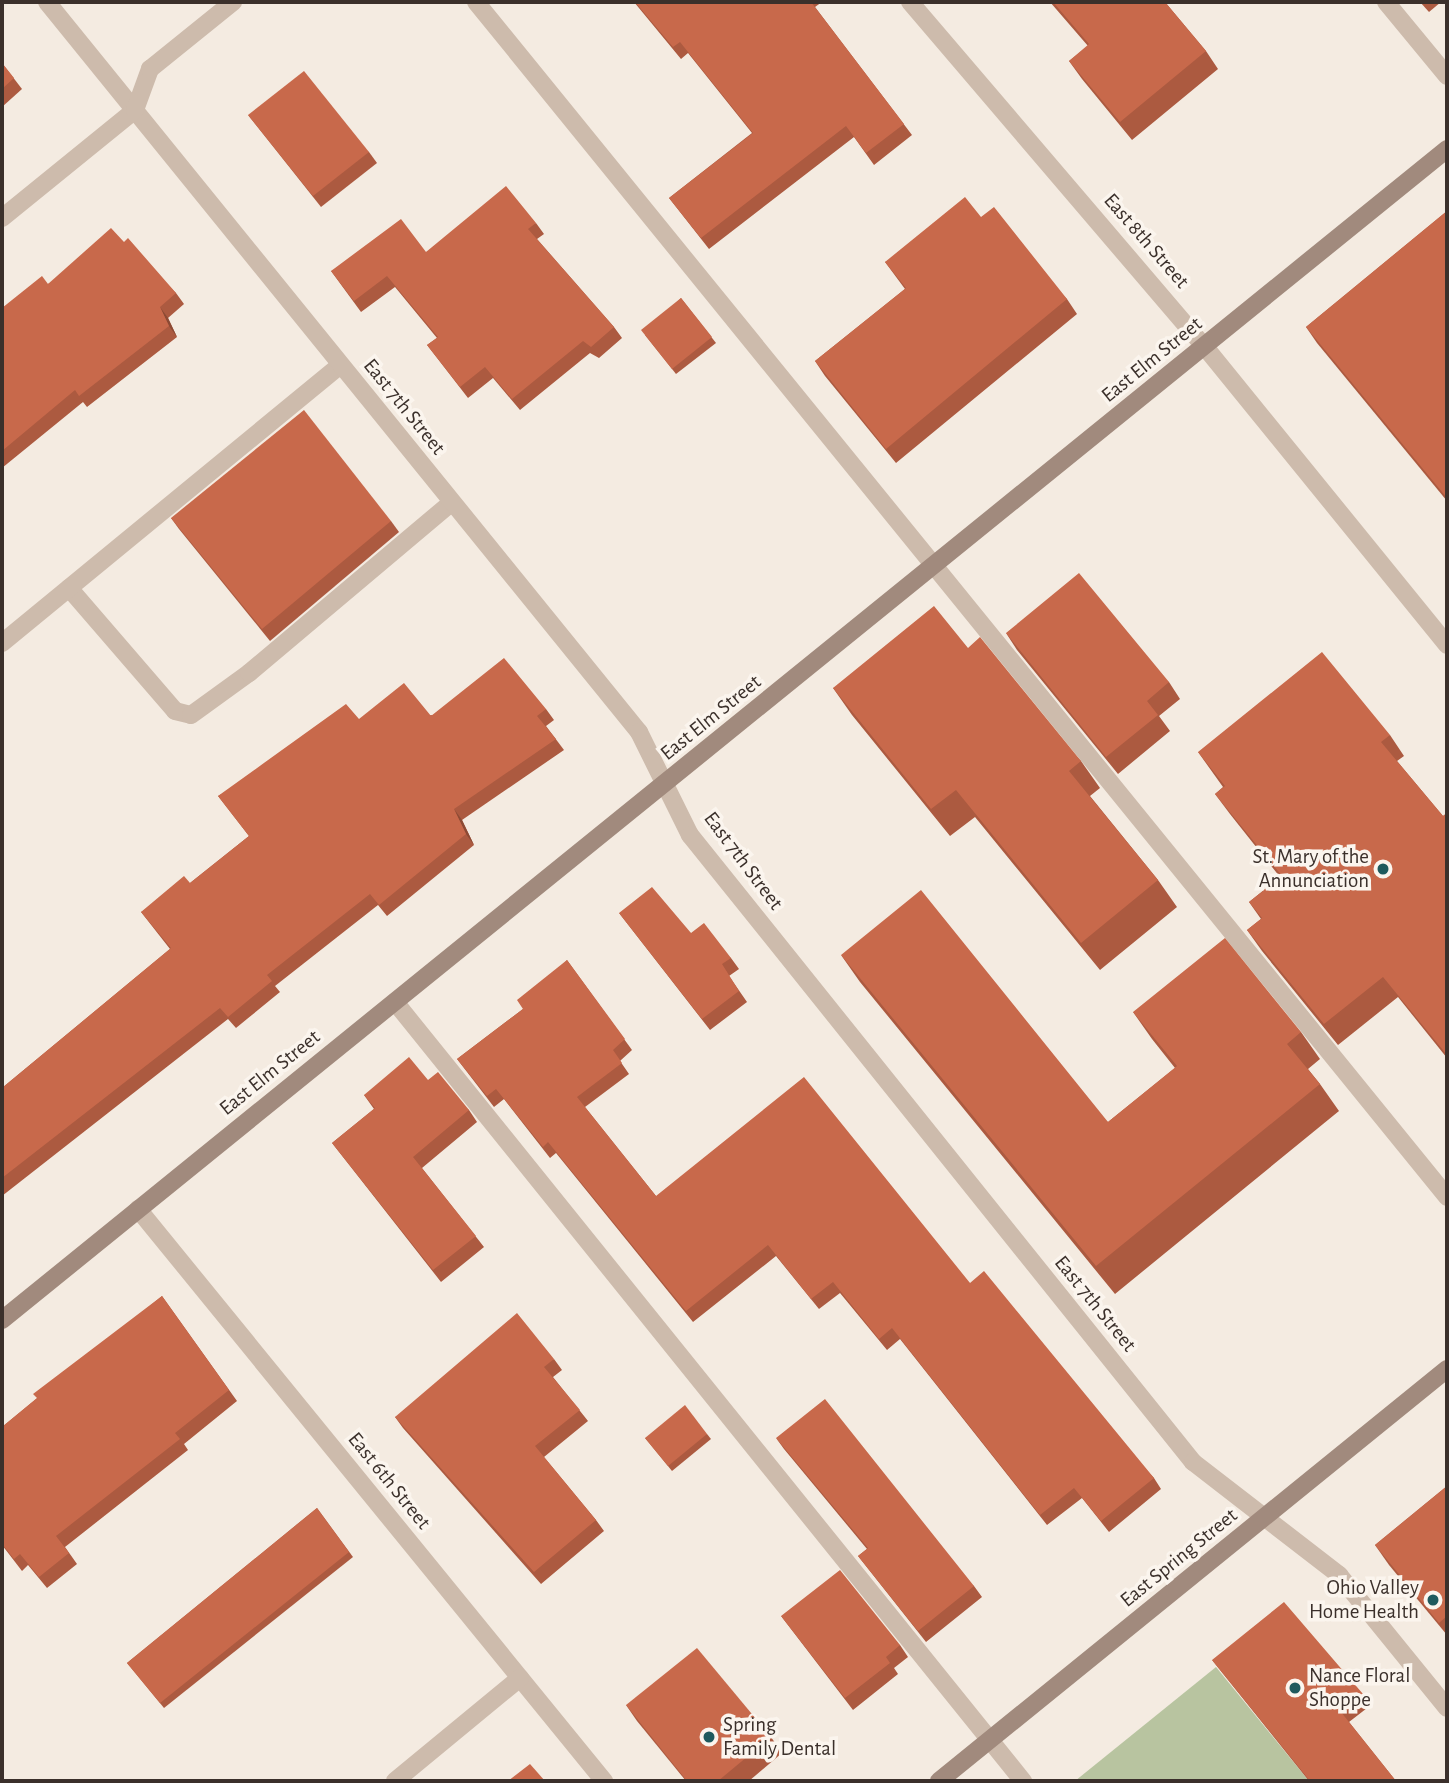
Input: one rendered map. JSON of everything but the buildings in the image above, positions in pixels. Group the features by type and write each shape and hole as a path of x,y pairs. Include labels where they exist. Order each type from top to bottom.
{"main road":[{"name":"East Elm Street","path":"2,1320 666,785 934,564 1447,149"},
{"name":"East Spring Street","path":"939,1781 1447,1369"}],"street":[{"name":"East 7th Street","path":"47,2 639,732 690,835 1193,1462 1339,1575 1447,1708"},
{"path":"2,218 135,110 150,69 233,2"},
{"path":"476,2 934,564 965,612 1447,1197"},
{"name":"East 8th Street","path":"911,2 1205,346 1447,645"},
{"path":"1386,2 1447,76"},
{"path":"2,643 341,365"},
{"path":"69,588 175,711 191,715 249,673 452,502"},
{"path":"395,1002 1023,1781"},
{"name":"East 6th Street","path":"138,1209 604,1781"},
{"path":"395,1781 520,1678"}],"green space":[{"path":"1216,1667 1309,1781 1075,1781"}],"place":[{"name":"St. Mary of the Annunciation","path":"1383,869"},
{"name":"Ohio Valley Home Health","path":"1433,1600"},
{"name":"Nance Floral Shoppe","path":"1295,1688"},
{"name":"Spring Family Dental","path":"709,1737"}]}
